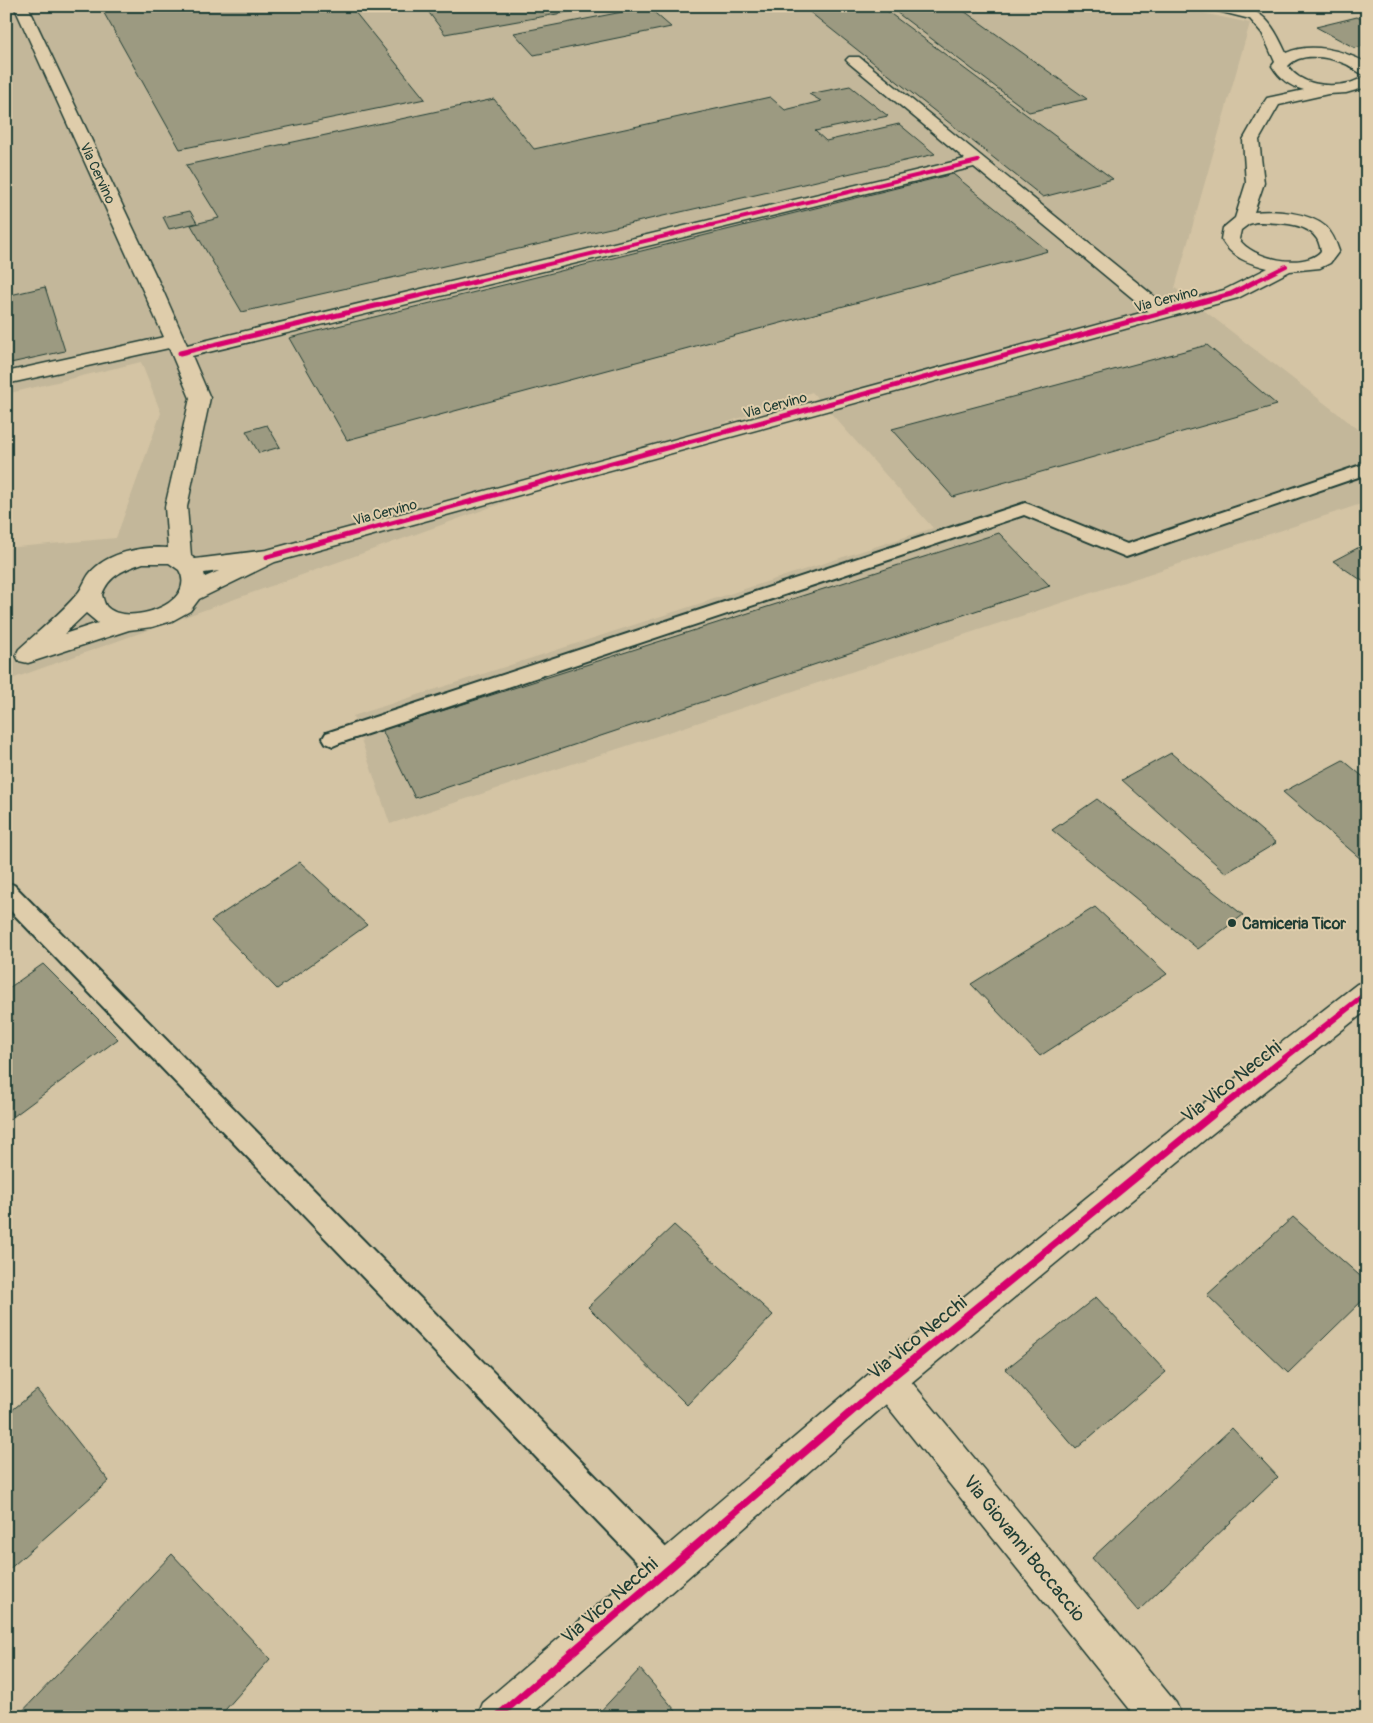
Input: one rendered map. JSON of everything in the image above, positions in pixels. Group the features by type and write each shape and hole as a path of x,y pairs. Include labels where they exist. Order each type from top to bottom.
{"street":[{"name":"Via Cervino","path":"21,6 155,294 200,398 176,507"},
{"path":"1214,6 1255,16 1318,53"},
{"path":"1234,272 1230,239 1232,228 1243,220 1255,183 1251,140 1274,101 1284,68 1297,54 1318,53 1350,60 1365,73 1346,90 1315,88 1298,83 1284,68 1269,32 1255,16"},
{"name":"Via Cervino","path":"854,60 1163,313"},
{"path":"1274,101 1331,90"},
{"path":"6,378 178,347 978,161"},
{"name":"Via Cervino","path":"1255,183 1294,220"},
{"name":"Via Cervino","path":"1234,272 1315,264 1328,255 1330,251 1324,235 1312,227 1294,220 1275,217 1256,217 1243,220"},
{"name":"Via Cervino","path":"267,557 1163,313 1234,272 1263,262 1286,266"},
{"path":"176,507 185,563 195,580 192,593"},
{"path":"144,555 176,507"},
{"path":"17,660 90,595 98,578 106,570 124,560 144,555 162,555 185,563 267,557"},
{"path":"17,660 127,622 155,619 181,606 192,593 267,557"},
{"path":"90,595 96,609 106,617 127,622"},
{"name":"Via Vico Necchi","path":"496,1717 888,1380 1190,1133 1367,993"},
{"name":"Via Giovanni Boccaccio","path":"888,1380 1162,1717"}],"lane":[{"path":"333,738 1025,509 1126,551 1367,468"},
{"path":"6,891 666,1570"}],"shaded area":[{"path":"6,6 1169,6 1250,23 1175,288 1367,436 1367,502 390,824 353,716 933,528 812,392 6,681 6,548 116,538 161,413 141,362 6,394"}],"building":[{"path":"100,6 350,6 425,99 180,149"},
{"path":"424,6 602,6 445,34"},
{"path":"802,6 880,6 1113,179 1043,197"},
{"path":"888,6 957,6 1087,99 1029,112"},
{"path":"648,7 671,27 534,55 514,33"},
{"path":"1357,17 1367,22 1367,45 1355,48 1316,27"},
{"path":"850,86 888,116 815,131 826,141 899,124 935,154 242,312 191,225 219,218 186,165 494,99 534,149 770,97 785,110 821,101 809,94"},
{"path":"953,174 1048,251 347,440 289,338"},
{"path":"190,211 197,223 169,229 163,217"},
{"path":"45,287 65,351 6,364 6,296"},
{"path":"1207,345 1277,405 953,497 892,429"},
{"path":"267,425 280,447 259,453 246,431"},
{"path":"999,533 1050,586 415,798 382,730"},
{"path":"1367,543 1367,584 1333,561"},
{"path":"1171,753 1276,843 1226,873 1122,780"},
{"path":"1343,760 1367,780 1367,858 1362,860 1283,792"},
{"path":"1097,799 1243,915 1198,949 1052,830"},
{"path":"300,862 367,925 277,989 211,921"},
{"path":"1095,907 1167,974 1040,1056 971,984"},
{"path":"43,964 118,1039 6,1122 6,990"},
{"path":"1293,1217 1367,1282 1367,1296 1288,1373 1207,1295"},
{"path":"674,1225 773,1315 687,1405 588,1307"},
{"path":"1096,1297 1166,1372 1076,1449 1006,1369"},
{"path":"37,1390 109,1481 6,1572 6,1415"},
{"path":"1232,1428 1278,1477 1138,1611 1092,1558"},
{"path":"172,1554 270,1659 219,1717 17,1717"},
{"path":"640,1669 681,1717 595,1717"}],"cycle path":[{"path":"180,353 978,161"},
{"path":"267,557 1231,294 1286,266"},
{"path":"497,1717 888,1380 1197,1127 1367,993"}],"place":[{"name":"Camiceria Ticor","path":"1232,923"}]}
